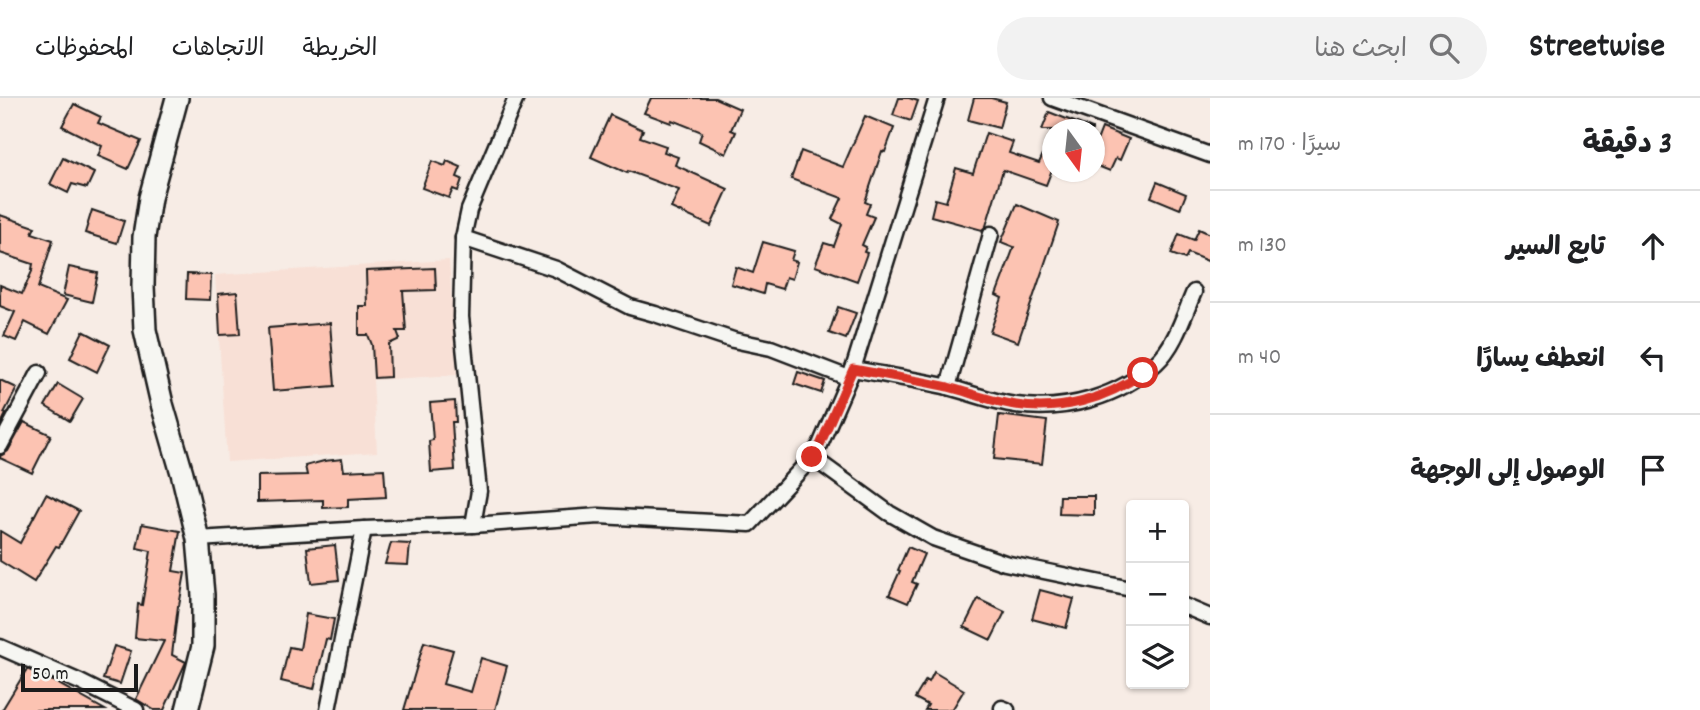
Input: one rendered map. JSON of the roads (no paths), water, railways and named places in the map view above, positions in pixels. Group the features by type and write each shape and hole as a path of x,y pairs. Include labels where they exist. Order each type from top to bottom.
{"street":[{"path":"177,98 149,198 144,237 145,330 198,539 203,595 202,646 187,710"},
{"path":"473,525 479,491 461,317 463,238 469,210 516,98"},
{"path":"198,539 599,516 750,524 820,445 851,373 937,98"},
{"path":"1052,98 1210,155"},
{"path":"948,387 990,234"},
{"path":"463,238 556,270 630,307 733,340 771,348 851,373 948,387 1014,405 1038,408 1063,406 1110,392 1157,362 1171,342 1194,292"},
{"path":"0,446 39,373"},
{"path":"812,457 889,513 933,538 1005,563 1126,588"},
{"path":"328,710 364,529"},
{"path":"1189,608 1210,617"},
{"path":"0,647 136,710"}]}
